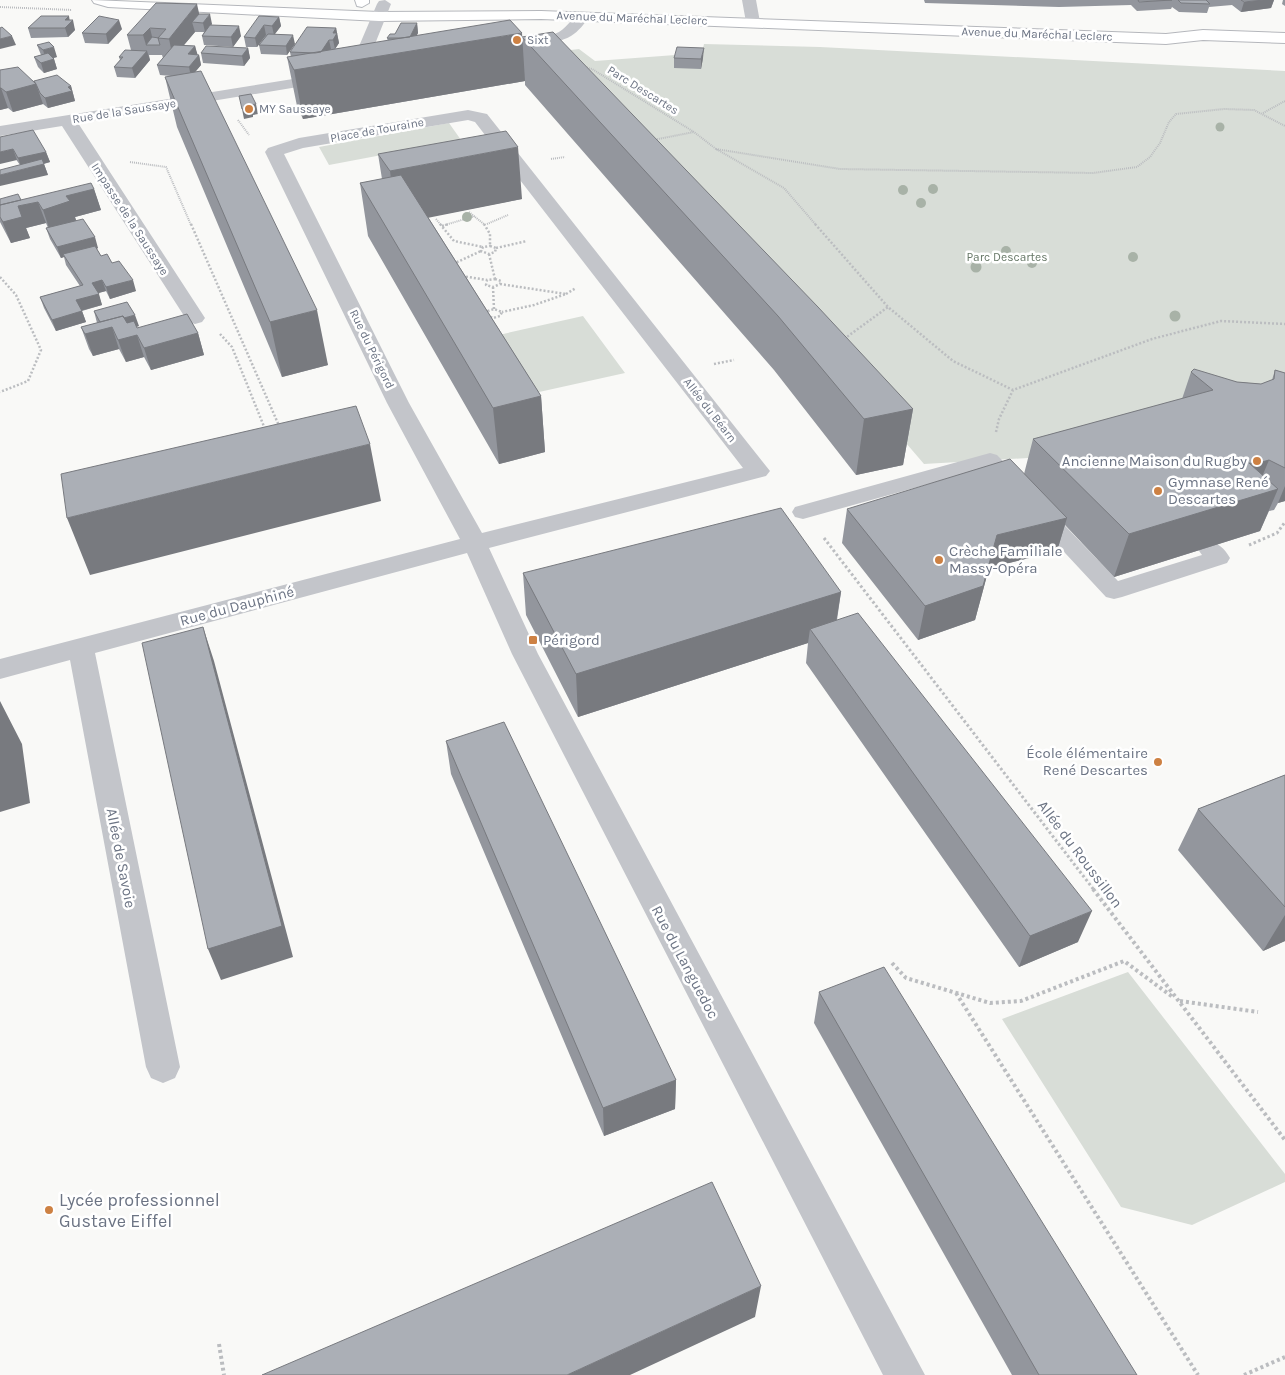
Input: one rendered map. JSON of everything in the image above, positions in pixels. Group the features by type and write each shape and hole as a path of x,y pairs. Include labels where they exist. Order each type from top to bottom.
{"main road":[{"name":"Avenue du Maréchal Leclerc","path":"99,0 108,3 229,9 360,6 463,18 541,15 583,16 1166,39 1207,46 1285,49"},
{"path":"288,0 360,6"},
{"name":"Avenue du Maréchal Leclerc","path":"1166,39 1203,35 1285,38"}],"street":[{"name":"Rue de la Saussaye","path":"0,130 328,78 361,61 383,9"},
{"name":"Place de Touraine","path":"274,152 299,143 448,117 468,115 481,118"},
{"name":"Allée du Béarn","path":"475,544 758,471 481,118"},
{"name":"Impasse de la Saussaye","path":"67,120 195,318"},
{"name":"Rue du Périgord","path":"274,152 398,402 475,544"},
{"name":"Rue du Dauphiné","path":"0,669 475,544"},
{"name":"Rue du Languedoc","path":"475,544 534,671 905,1375"},
{"name":"Allée de Savoie","path":"80,648 163,1067"}],"lane":[{"path":"749,0 753,22"},
{"path":"514,42 556,39 576,29 583,16"},
{"path":"365,52 383,52"},
{"path":"803,512 990,460 1114,591 1213,553"}],"path":[{"name":"Parc Descartes","path":"577,66 592,68 694,132 716,149 784,188 888,307 953,361 1013,390"},
{"path":"231,93 231,112 254,142 274,152"},
{"path":"1263,113 1285,101"},
{"path":"716,149 840,169 1093,173 1137,167 1155,150 1169,122 1176,114 1224,109 1254,110 1285,126"},
{"path":"647,142 694,132"},
{"path":"128,162 166,166 280,429"},
{"path":"469,212 487,224 492,236 490,246"},
{"path":"487,224 508,215"},
{"path":"442,226 475,216"},
{"path":"436,218 454,241"},
{"path":"444,243 454,241 496,248 527,242"},
{"path":"481,252 483,247"},
{"path":"449,267 459,260 481,252 488,254 495,252 496,248"},
{"path":"488,254 495,279"},
{"path":"456,272 463,277 495,279 501,281 500,284"},
{"path":"0,277 16,295 40,350 28,381 0,392"},
{"path":"486,316 488,311 494,309 502,312 566,294 500,284 493,287 486,285 487,280"},
{"path":"493,287 494,309"},
{"path":"843,340 888,307"},
{"path":"478,312 493,318 500,316 502,312"},
{"path":"195,318 210,325 232,347 266,432"},
{"path":"491,323 493,318"},
{"path":"990,460 999,420 1013,390 1152,339 1221,321 1285,324"},
{"name":"Allée du Roussillon","path":"803,512 838,555 1285,1140"},
{"path":"1213,553 1277,533 1285,522"},
{"path":"892,964 906,978 990,1003 1021,1000 1124,961 1179,1001 1258,1012"},
{"path":"956,993 1198,1375"},
{"path":"219,1344 224,1375"},
{"path":"1244,1375 1285,1357"}],"green space":[{"name":"Parc Descartes","path":"704,44 820,47 1285,71 1285,403 1028,458 924,464 827,351 568,77 377,73 579,49 595,61 702,53"},
{"path":"449,123 461,140 329,165 319,147"},
{"path":"583,316 625,373 530,394 494,336"},
{"path":"1128,972 1285,1174 1285,1182 1192,1225 1121,1207 1002,1019"}],"building":[{"path":"1138,0 1172,0 1139,2"},
{"path":"1178,0 1206,0 1210,4 1181,3"},
{"path":"1241,0 1264,0 1244,2"},
{"path":"156,3 197,4 169,39 158,38 166,29 150,28 143,35 127,35"},
{"path":"199,14 210,14 203,23 192,22"},
{"path":"41,16 69,16 65,20 73,20 65,28 28,28"},
{"path":"99,16 119,20 106,34 82,33"},
{"path":"259,16 279,17 272,26 264,25 255,38 244,37"},
{"path":"510,20 522,33 294,70 287,57"},
{"path":"401,23 417,23 410,37 387,38 390,34 395,34"},
{"path":"210,25 239,26 231,37 202,36"},
{"path":"2,27 12,36 0,39 0,28"},
{"path":"307,27 336,28 333,33 337,33 333,40 329,40 321,52 290,52"},
{"path":"553,32 818,307 913,409 864,419 778,316 522,37"},
{"path":"268,34 293,35 286,46 259,45"},
{"path":"152,37 159,38 160,45 146,45"},
{"path":"49,42 54,47 43,50 37,45"},
{"path":"174,45 195,46 188,54 199,55 189,67 157,65"},
{"path":"206,46 248,48 242,56 201,53"},
{"path":"677,47 704,48 701,59 674,58"},
{"path":"125,50 147,51 132,68 114,67 123,57 119,57"},
{"path":"48,53 54,59 41,63 34,57"},
{"path":"18,67 36,84 6,92 0,88 0,70"},
{"path":"201,71 317,310 270,322 165,77"},
{"path":"57,75 71,86 68,87 72,91 45,98 34,81"},
{"path":"251,94 256,104 242,109 239,96"},
{"path":"33,130 46,152 18,158 13,149 0,152 0,137"},
{"path":"506,131 518,147 390,171 378,154"},
{"path":"42,159 44,164 0,175 0,170"},
{"path":"401,175 541,396 493,408 360,183"},
{"path":"91,183 94,189 66,196 70,201 43,210 38,202 18,206 22,217 3,222 0,217 0,205"},
{"path":"18,194 21,200 0,205 0,199"},
{"path":"83,219 95,237 57,247 46,228"},
{"path":"95,246 101,256 107,254 112,263 119,261 133,280 106,287 102,280 92,283 99,294 76,300 82,311 52,320 40,297 83,285 63,254"},
{"path":"127,302 135,315 100,322 94,311"},
{"path":"187,314 198,333 144,348 137,335 118,340 112,327 85,334 81,327 123,316 127,323 134,321 137,328"},
{"path":"1194,369 1237,382 1261,384 1274,379 1275,370 1285,373 1285,468 1269,460 1255,464 1249,463 1278,489 1129,534 1033,439 1213,390 1191,372"},
{"path":"356,406 370,444 67,518 61,474"},
{"path":"1010,459 1067,518 997,535 983,586 925,606 847,509"},
{"path":"781,508 841,592 576,674 523,573"},
{"path":"858,613 1092,911 1030,936 810,629"},
{"path":"203,627 282,926 208,949 142,643"},
{"path":"504,722 676,1080 603,1108 446,741"},
{"path":"1285,775 1285,907 1198,809"},
{"path":"884,967 1137,1375 1039,1375 819,992"},
{"path":"712,1182 761,1286 567,1375 262,1375"}],"place":[{"name":"Sixt","path":"517,40"},
{"name":"MY Saussaye","path":"249,109"},
{"name":"Ancienne Maison du Rugby","path":"1257,461"},
{"name":"Gymnase René Descartes","path":"1158,491"},
{"name":"Crèche Familiale Massy-Opéra","path":"939,560"},
{"name":"Périgord","path":"533,640"},
{"name":"École élémentaire René Descartes","path":"1158,762"},
{"name":"Lycée professionnel Gustave Eiffel","path":"49,1210"}]}
